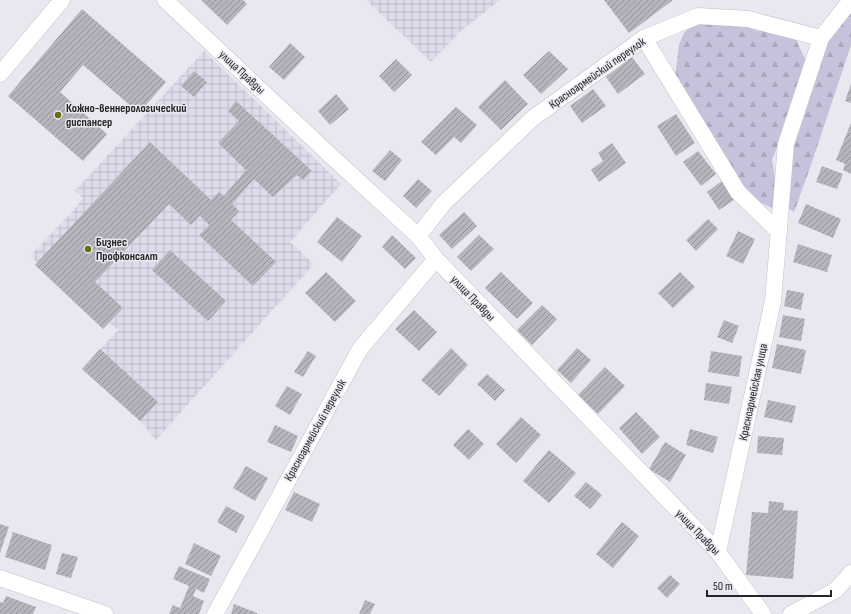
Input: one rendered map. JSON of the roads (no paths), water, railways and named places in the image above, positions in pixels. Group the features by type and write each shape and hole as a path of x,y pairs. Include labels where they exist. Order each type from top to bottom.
{"street":[{"path":"0,74 62,0"},
{"name":"улица Правды","path":"165,0 418,236 436,260 718,552 763,614"},
{"name":"Красноармейская улица","path":"718,552 773,301 786,144 821,38 851,0"},
{"name":"Красноармейский переулок","path":"418,236 444,203 533,118 644,38 698,16 748,19 821,38"},
{"path":"644,38 738,192 779,232"},
{"name":"Красноармейский переулок","path":"215,614 360,349 436,260"},
{"path":"791,614 836,590 851,573"},
{"path":"0,578 105,614"}],"place":[{"name":"Кожно-веннерологический диспансер","path":"58,115"},
{"name":"Бизнес Профконсалт","path":"88,249"}]}
